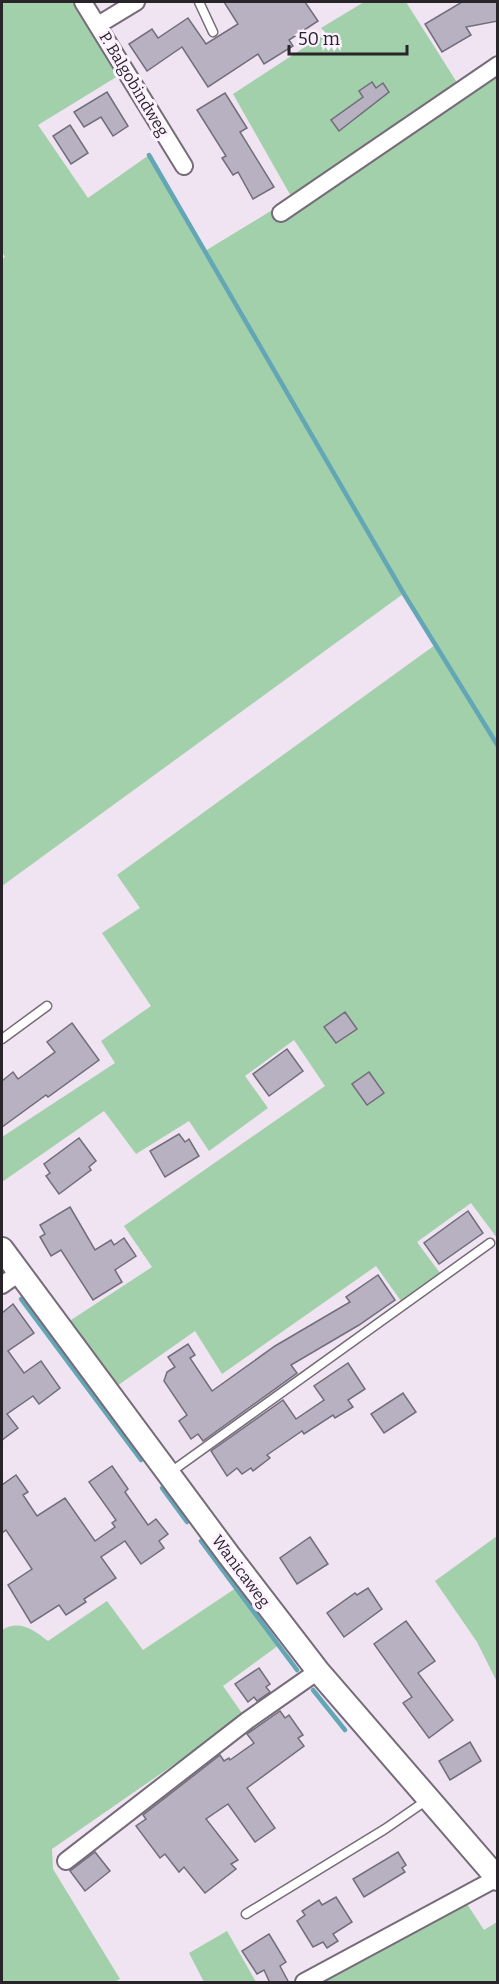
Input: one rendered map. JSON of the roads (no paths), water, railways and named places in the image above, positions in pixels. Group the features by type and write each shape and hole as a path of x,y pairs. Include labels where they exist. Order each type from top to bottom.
{"street":[{"name":"P. Balgobindweg","path":"83,2 184,166"},
{"path":"98,25 136,2"},
{"path":"281,213 498,65"},
{"name":"Wanicaweg","path":"2,1249 10,1279 168,1474 318,1671 497,1878"},
{"path":"66,1861 248,1720 318,1671"},
{"path":"304,1983 497,1878"}],"lane":[{"path":"199,2 213,32"},
{"path":"2,1039 47,1006"},
{"path":"168,1474 490,1243"},
{"path":"246,1914 428,1800"}],"waterway":[{"path":"149,155 404,594 498,746"},
{"path":"21,1299 141,1460"},
{"path":"162,1488 187,1522"},
{"path":"201,1541 297,1670"},
{"path":"313,1690 345,1730"}]}
